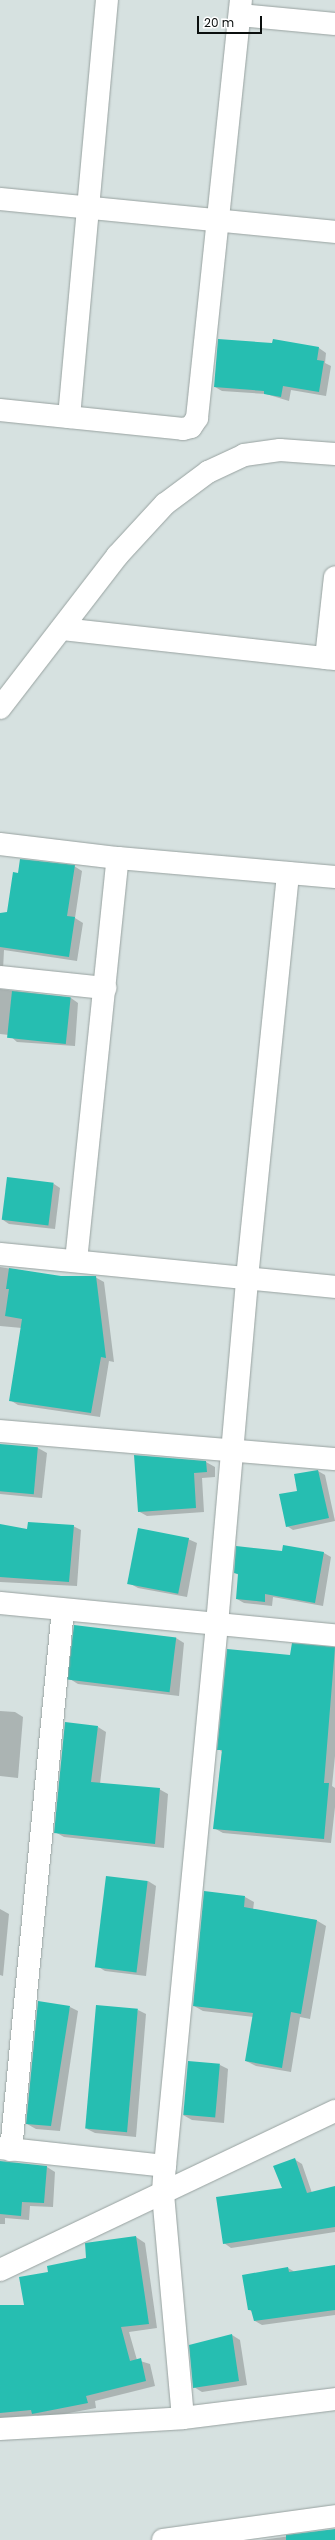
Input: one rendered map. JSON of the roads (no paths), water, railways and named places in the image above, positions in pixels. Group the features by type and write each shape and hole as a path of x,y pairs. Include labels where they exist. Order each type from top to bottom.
{"street":[{"path":"69,417 107,0"},
{"path":"0,410 183,429 191,427 197,418 219,220 240,7 335,24"},
{"path":"0,198 335,232"},
{"path":"0,708 62,629 116,556 165,504 208,472 244,454 280,450 335,454"},
{"path":"62,629 331,658 335,577"},
{"path":"0,844 118,858 335,877"},
{"path":"76,1262 118,858"},
{"path":"183,2418 163,2192 217,1624 247,1278 288,873"},
{"path":"0,977 105,988"},
{"path":"0,1254 335,1287"},
{"path":"0,1431 232,1449 335,1459"},
{"path":"0,1603 335,1635"},
{"path":"63,1609 6,2149 165,2166"},
{"path":"0,2270 335,2111"},
{"path":"0,2429 183,2418 335,2399"},
{"path":"163,2540 335,2516"}]}
